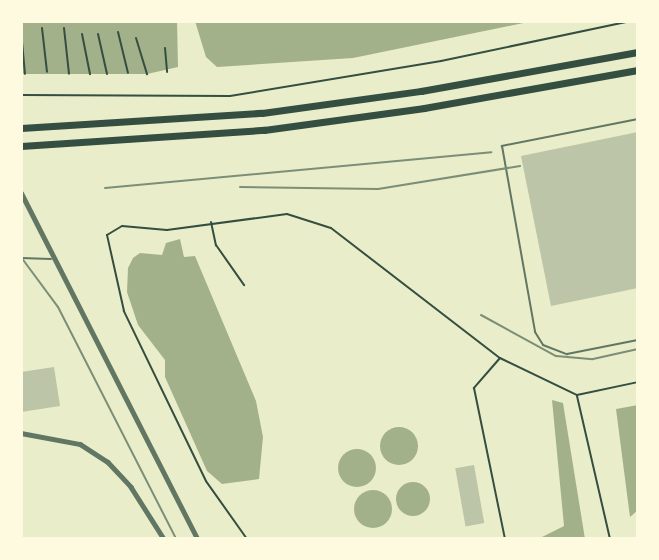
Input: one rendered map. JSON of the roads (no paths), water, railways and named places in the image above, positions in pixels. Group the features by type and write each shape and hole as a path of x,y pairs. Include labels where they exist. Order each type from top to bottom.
{"main road":[{"path":"21,128 262,113 421,91 638,52"},
{"path":"21,146 264,130 424,108 638,70"}],"street":[{"path":"21,193 197,539"},
{"path":"21,433 80,444 108,463 131,487 164,539"}],"lane":[{"path":"638,119 502,146 535,332 543,345 567,354 638,340"},
{"path":"21,258 55,260"}],"railway":[{"path":"105,188 491,152"},
{"path":"240,187 378,189 520,166"},
{"path":"21,257 58,307 176,539"},
{"path":"481,315 556,356 593,359 638,349"}]}
